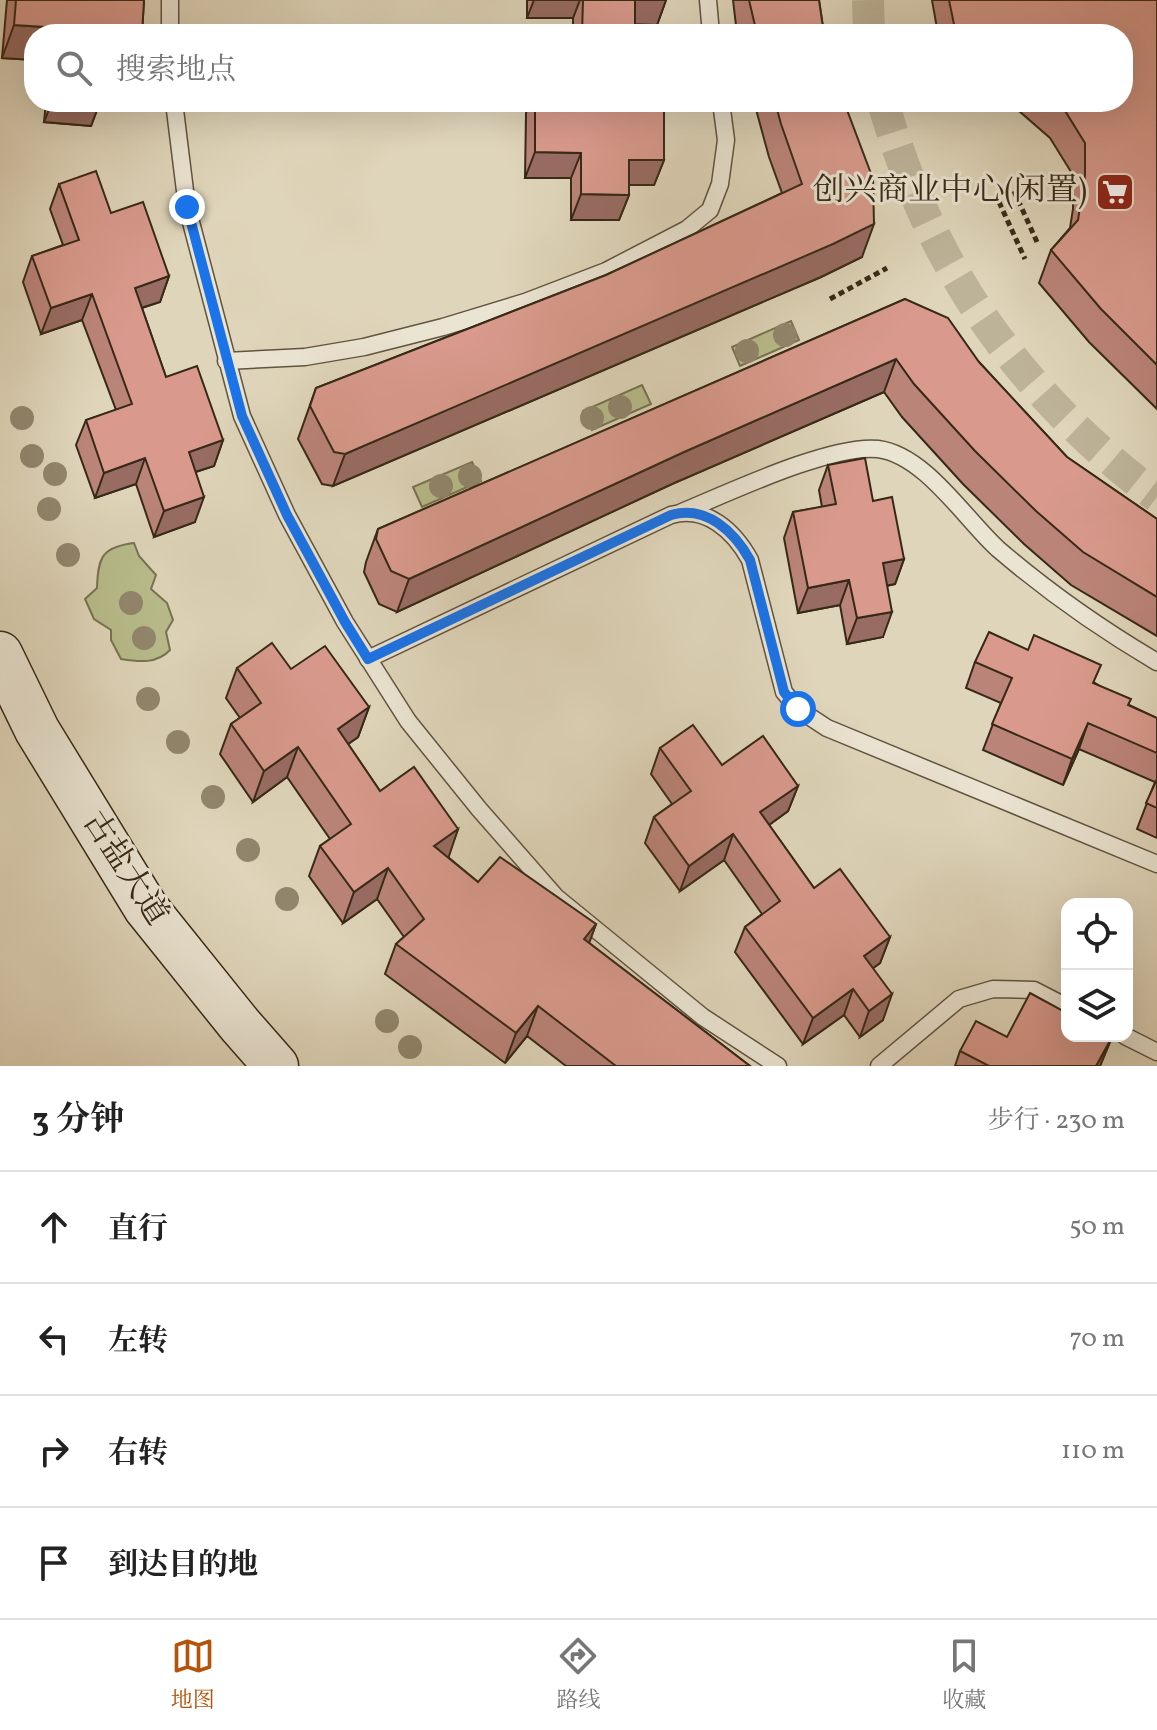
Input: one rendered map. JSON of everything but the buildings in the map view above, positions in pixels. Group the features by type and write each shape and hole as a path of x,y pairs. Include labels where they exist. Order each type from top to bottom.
{"street":[{"name":"古盐大道","path":"0,654 37,730 146,908 276,1066"}],"lane":[{"path":"170,0 170,24"},
{"path":"708,0 710,24"},
{"path":"175,112 187,207 242,416 287,515 368,659 408,721 556,897 703,1017 778,1066"},
{"path":"226,361 305,357 364,347 525,302 606,271 687,229 710,210 720,184 726,140 722,112"},
{"path":"368,659 671,515 815,460 851,451 878,449 898,456 924,473 997,548 1073,608 1157,662"},
{"path":"682,512 714,520 729,529 741,543 750,560 784,692 798,709 827,728 1157,864"},
{"path":"879,1066 959,999 993,989 1034,990 1061,1004"},
{"path":"1133,1040 1157,1052"}],"path":[{"path":"1014,191 1037,242"},
{"path":"999,202 1025,259"},
{"path":"830,299 887,268"}],"green space":[{"path":"791,321 799,340 740,366 732,347"},
{"path":"642,385 651,404 592,430 583,411"},
{"path":"472,462 481,481 422,507 413,487"},
{"path":"134,543 139,556 156,575 151,589 167,603 173,620 166,632 170,650 159,658 147,661 121,659 111,640 111,630 94,619 85,599 97,588 104,555 115,547"}],"tunnel":[{"path":"868,0 869,24"},
{"path":"886,112 926,219 986,323 1022,370 1063,415 1157,497"}],"place":[{"name":"创兴商业中心(闲置)","path":"1115,192"}],"route":[{"path":"187,207 242,416 287,515 368,659 682,512 714,520 729,529 741,543 750,560 784,692 798,709"}]}
